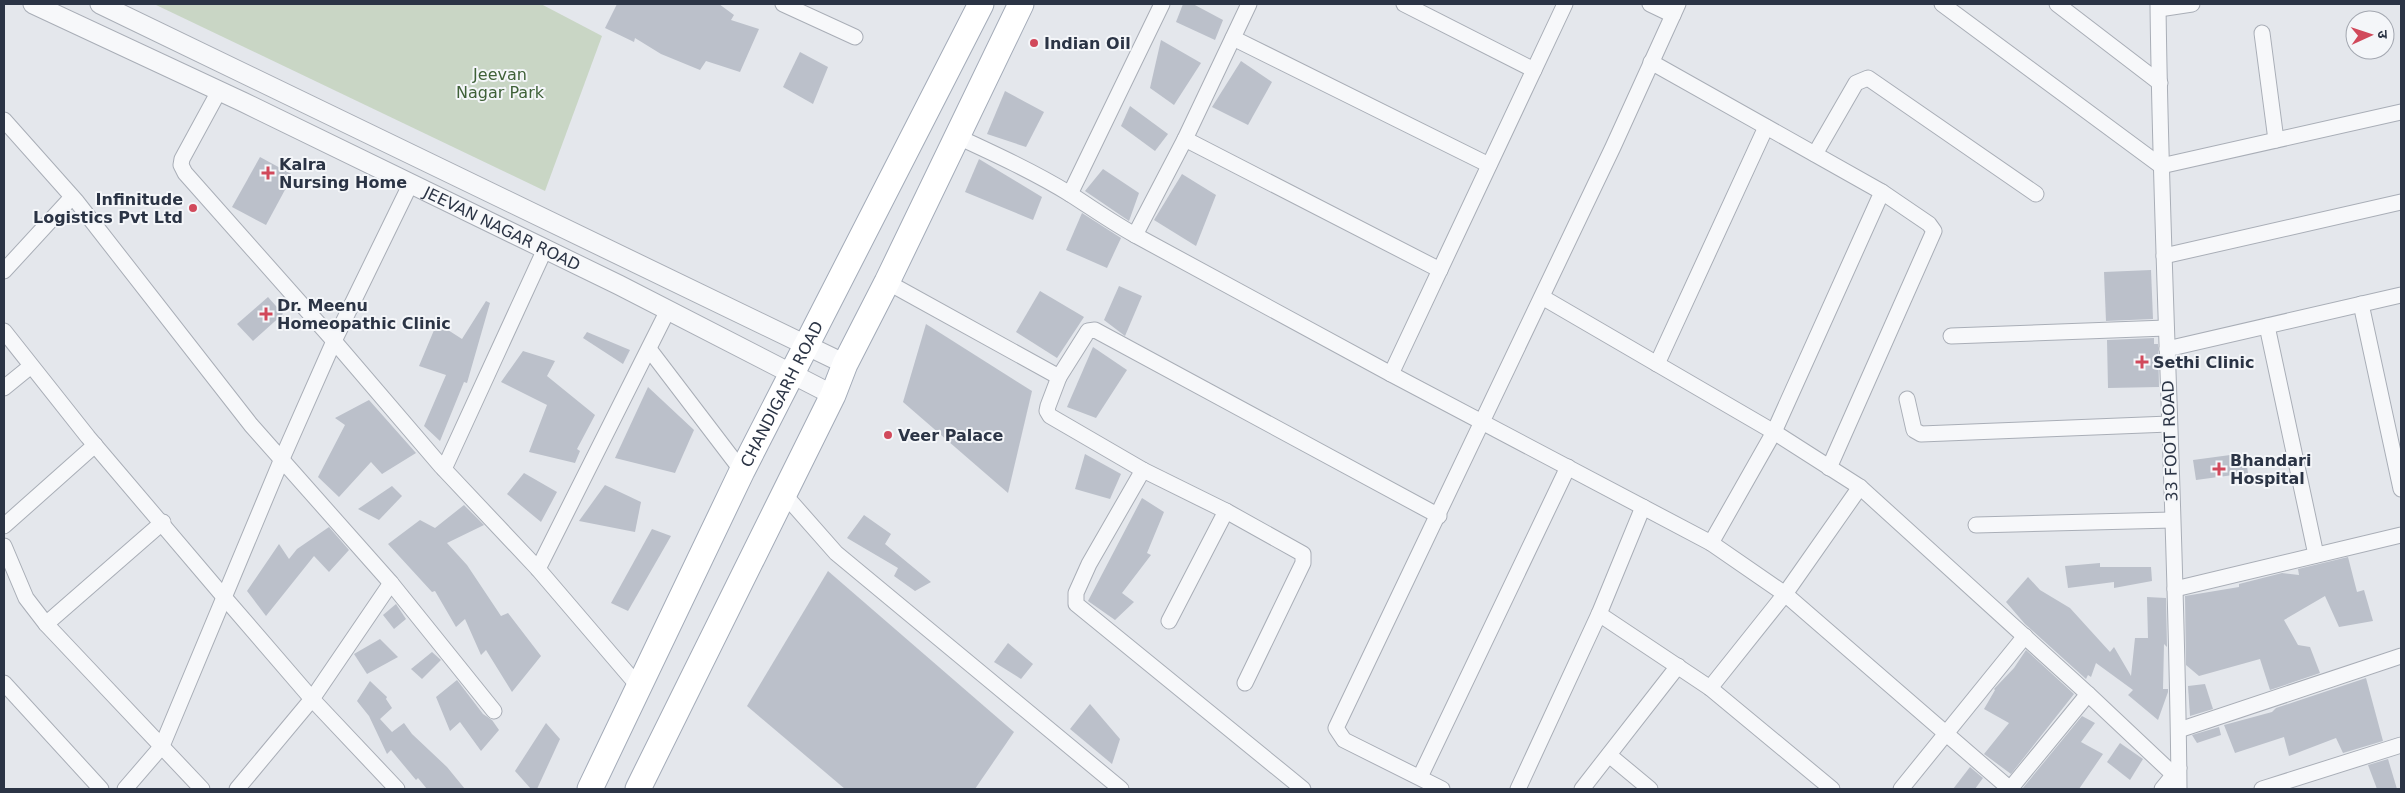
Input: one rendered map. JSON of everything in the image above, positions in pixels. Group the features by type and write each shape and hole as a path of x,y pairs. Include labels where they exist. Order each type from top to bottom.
{"main road":[{"name":"CHANDIGARH ROAD","path":"590,789 742,471 981,4"},
{"path":"638,789 833,395 845,364 887,282 1021,4"}],"street":[{"name":"JEEVAN NAGAR ROAD","path":"33,4 219,91 545,249 833,395"},
{"name":"JEEVAN NAGAR ROAD","path":"100,4 845,364"},
{"path":"783,4 855,38"},
{"path":"1070,194 1162,4"},
{"path":"1135,235 1185,139 1249,4"},
{"path":"1404,4 1534,70"},
{"path":"1391,374 1565,4"},
{"path":"1442,789 1344,740 1336,728 1483,423 1675,10 1650,4"},
{"path":"1942,4 2161,166 2401,112"},
{"path":"2057,4 2160,83"},
{"path":"2158,6 2192,4"},
{"name":"33 FOOT ROAD","path":"2158,6 2161,166 2179,730 2176,771 2179,789"},
{"path":"2262,33 2276,140"},
{"path":"1232,38 1489,165"},
{"path":"1651,62 1882,192 1929,224 1934,231 1829,468"},
{"path":"1815,154 1856,83 1868,78 2036,194"},
{"path":"219,91 182,159 182,168 444,469 538,570 639,687"},
{"path":"4,120 72,197 281,461 391,583 494,711"},
{"path":"1657,364 1766,127"},
{"path":"956,136 1012,162 1070,194 1103,217 1135,235 1391,374 1711,543 1785,594 2010,789 2088,694"},
{"path":"1185,139 1440,270"},
{"path":"125,789 162,746 281,461 334,341 410,184"},
{"path":"1711,543 1774,432 1882,192"},
{"path":"4,271 72,197"},
{"path":"2164,256 2401,202"},
{"path":"444,469 545,249"},
{"path":"887,282 1059,378"},
{"path":"2167,349 2401,295"},
{"path":"1542,297 1774,432 1860,487 2088,694 2176,771 2162,789"},
{"path":"2361,304 2401,489"},
{"path":"538,570 668,310"},
{"path":"2267,326 2316,555"},
{"path":"1951,336 2166,328"},
{"path":"1245,683 1304,557 1301,552 1226,511 1143,470 1050,416 1047,411 1048,406 1059,378 1088,331 1095,330 1439,516"},
{"path":"4,331 95,445 163,522 312,700 397,789"},
{"path":"649,349 742,471"},
{"path":"4,388 31,366"},
{"path":"1907,399 1914,430 1921,434 2169,424"},
{"path":"4,526 95,445"},
{"path":"1420,777 1568,467"},
{"path":"1143,470 1089,564 1076,593 1076,604 1303,789"},
{"path":"1710,688 1785,594 1860,487"},
{"path":"784,494 836,553 1122,789"},
{"path":"1518,789 1599,614 1643,507"},
{"path":"1169,621 1226,511"},
{"path":"1976,525 2172,520"},
{"path":"46,624 163,522"},
{"path":"2175,589 2401,535"},
{"path":"4,546 26,598 46,624 202,789"},
{"path":"237,789 312,700 391,583"},
{"path":"1599,614 1710,688 1832,789"},
{"path":"1901,789 2024,636"},
{"path":"2179,730 2401,656"},
{"path":"1582,789 1678,666"},
{"path":"4,683 101,789"},
{"path":"2262,789 2401,744"},
{"path":"1609,756 1650,789"}],"green space":[{"name":"Jeevan Nagar Park","path":"154,4 541,4 602,36 545,191"}],"building":[{"path":"617,4 719,4 734,15 731,20 759,29 740,72 706,61 700,70 661,54 635,38 634,42 605,28"},
{"path":"1183,4 1193,4 1223,20 1215,40 1176,22"},
{"path":"1161,40 1201,63 1174,105 1150,88"},
{"path":"800,52 828,67 813,104 783,87"},
{"path":"1241,61 1272,82 1248,125 1212,107"},
{"path":"1005,91 1044,112 1026,147 987,134"},
{"path":"1130,106 1168,134 1155,151 1121,126"},
{"path":"260,157 293,175 266,225 232,207"},
{"path":"979,159 1042,197 1033,220 965,192"},
{"path":"1103,169 1139,193 1129,221 1085,191"},
{"path":"1182,174 1216,195 1196,246 1154,220"},
{"path":"1082,213 1121,238 1107,268 1066,250"},
{"path":"2151,270 2153,319 2106,321 2104,272"},
{"path":"1119,286 1142,296 1125,336 1104,320"},
{"path":"1040,291 1084,317 1057,358 1016,332"},
{"path":"268,297 283,314 253,341 237,324"},
{"path":"486,301 490,303 467,383 464,382 440,441 424,426 446,375 419,366 437,323 462,339"},
{"path":"926,324 1032,391 1008,493 903,402"},
{"path":"587,332 630,350 623,364 583,338"},
{"path":"2154,338 2154,344 2158,344 2159,387 2108,388 2107,340"},
{"path":"1093,347 1127,370 1096,418 1067,407"},
{"path":"523,351 555,361 547,376 595,415 577,449 580,451 575,463 529,452 547,405 501,382"},
{"path":"648,387 694,430 675,473 615,458"},
{"path":"369,400 416,453 382,474 371,462 339,497 318,477 345,425 335,418"},
{"path":"2245,453 2248,473 2196,480 2193,460"},
{"path":"1085,454 1121,474 1110,499 1075,489"},
{"path":"524,473 557,492 541,522 507,494"},
{"path":"605,485 641,502 635,532 579,521"},
{"path":"392,486 402,496 379,520 358,509"},
{"path":"1142,498 1164,512 1147,553 1151,555 1122,593 1134,602 1115,620 1088,601"},
{"path":"464,505 484,525 447,543 467,565 501,616 508,613 541,656 512,692 486,650 481,655 465,619 456,627 435,591 432,592 388,544 420,520 435,528"},
{"path":"864,515 891,534 885,544 931,582 915,591 894,576 898,568 847,538"},
{"path":"329,527 349,550 329,572 314,556 266,616 247,591 279,544 289,559 297,549"},
{"path":"652,529 671,536 628,611 611,603"},
{"path":"2348,557 2357,592 2364,590 2373,621 2339,627 2325,596 2284,620 2298,645 2310,647 2320,673 2270,690 2260,659 2199,676 2186,665 2185,596 2239,587 2239,584 2282,573 2299,575 2298,569"},
{"path":"2100,563 2100,567 2151,567 2152,581 2114,588 2114,582 2068,588 2065,566"},
{"path":"828,571 1014,732 975,789 845,789 747,706"},
{"path":"2028,577 2040,590 2070,608 2110,652 2114,647 2131,676 2135,638 2148,638 2147,597 2166,598 2167,647 2164,644 2163,689 2168,689 2168,692 2158,720 2128,695 2133,690 2096,663 2091,677 2088,675 2086,679 2025,624 2006,602"},
{"path":"396,604 406,619 394,629 383,615"},
{"path":"380,639 398,657 367,674 354,654"},
{"path":"1008,643 1033,664 1021,679 994,662"},
{"path":"2026,650 2074,694 2011,774 1984,754 2009,723 1984,709 1994,689 2014,668"},
{"path":"432,652 441,660 422,679 411,669"},
{"path":"2366,678 2383,741 2343,753 2336,738 2289,756 2284,737 2235,753 2224,725 2272,712 2276,708"},
{"path":"457,680 483,714 492,720 499,730 481,751 460,722 450,731 436,697"},
{"path":"370,681 387,697 386,699 392,708 380,719 392,732 404,723 412,734 447,767 465,789 427,789 418,778 416,780 391,750 387,754 369,716 357,701"},
{"path":"2205,684 2213,709 2190,716 2188,686"},
{"path":"1090,704 1120,739 1112,764 1070,729"},
{"path":"2082,716 2095,723 2081,742 2103,754 2079,789 2022,789"},
{"path":"546,723 560,739 537,789 531,789 515,771"},
{"path":"2219,727 2221,735 2197,743 2192,735"},
{"path":"2120,743 2143,759 2130,780 2107,762"},
{"path":"2388,759 2397,789 2377,789 2368,765"},
{"path":"1970,767 1983,778 1975,789 1953,789"}],"place":[{"name":"Indian Oil","path":"1034,43"},
{"name":"Kalra Nursing Home","path":"268,173"},
{"name":"Infinitude Logistics Pvt Ltd","path":"193,208"},
{"name":"Dr. Meenu Homeopathic Clinic","path":"266,314"},
{"name":"Sethi Clinic","path":"2142,362"},
{"name":"Veer Palace","path":"888,435"},
{"name":"Bhandari Hospital","path":"2219,469"}]}
